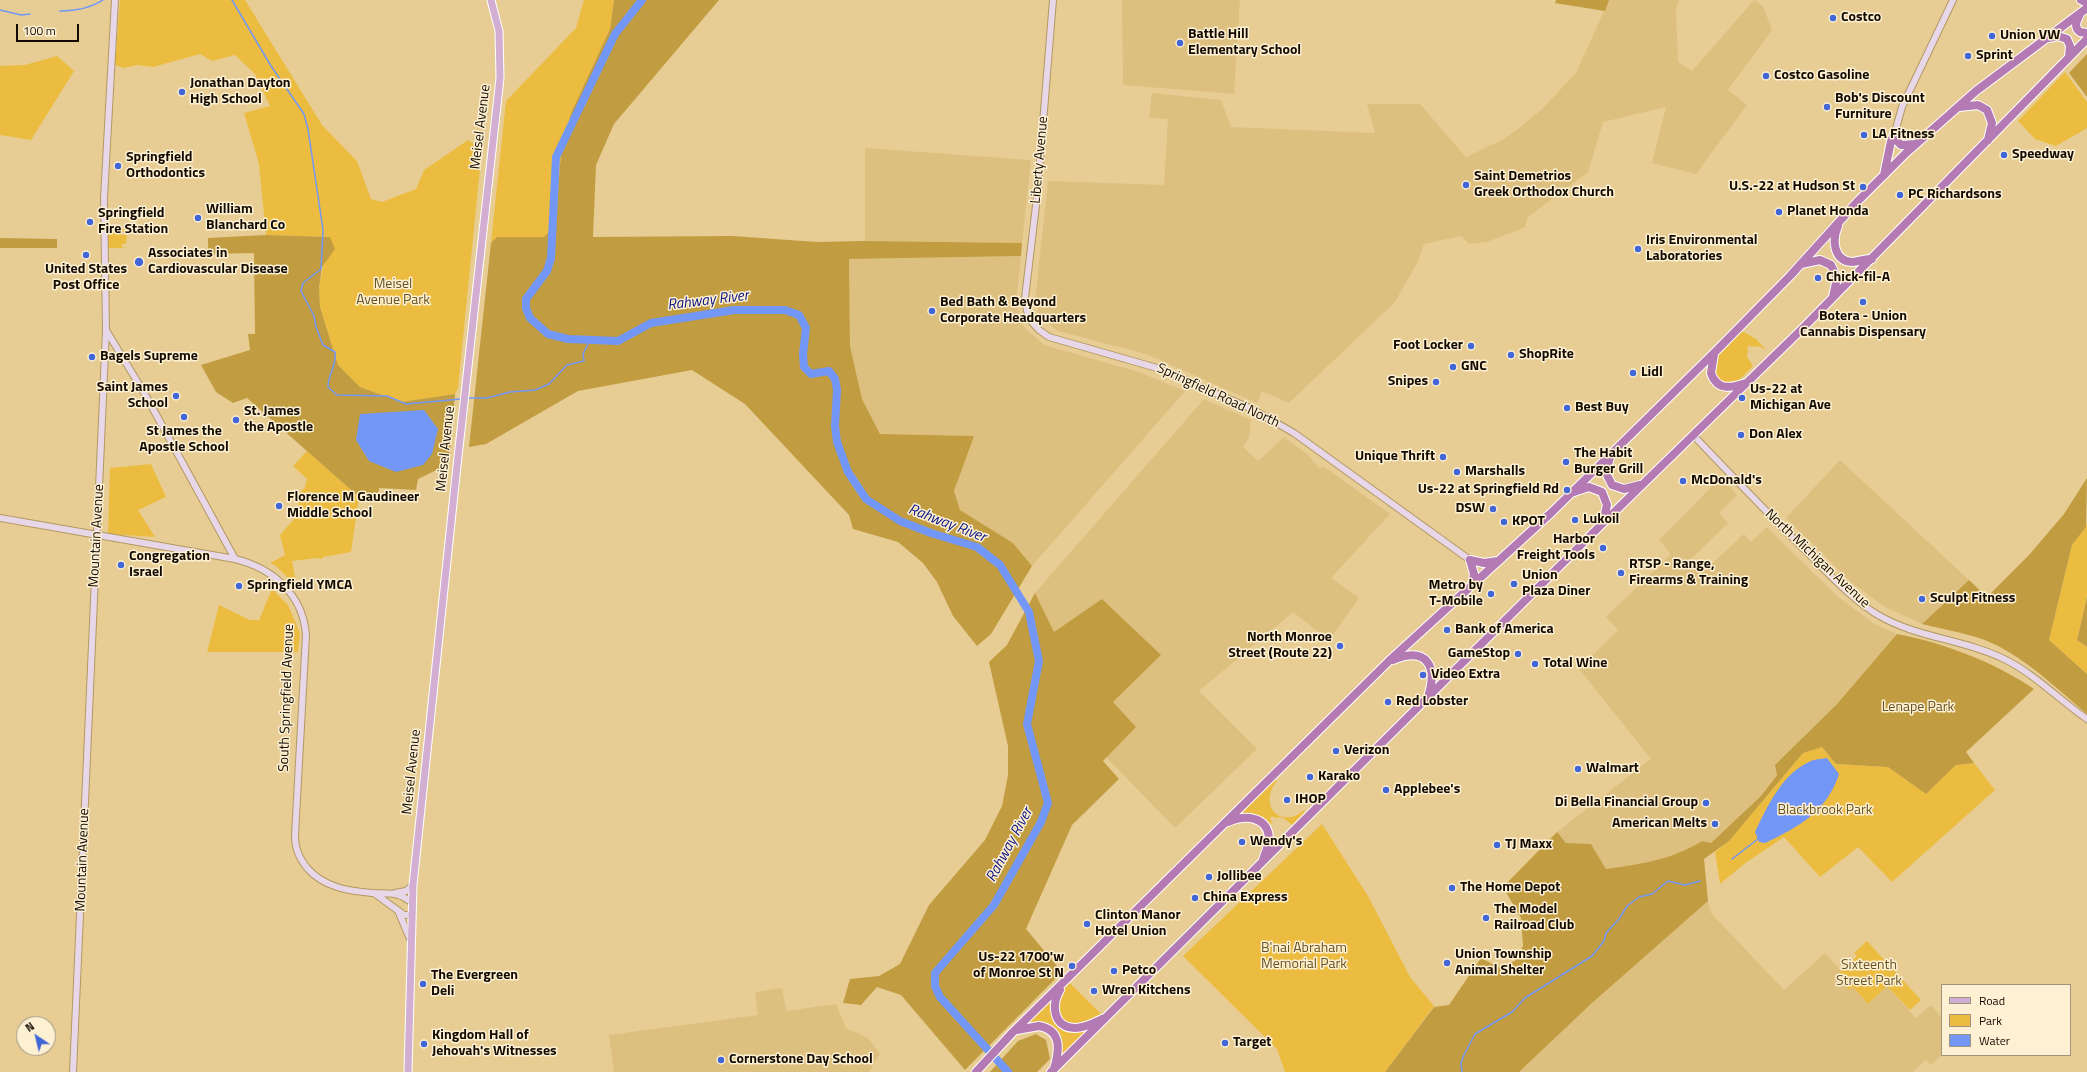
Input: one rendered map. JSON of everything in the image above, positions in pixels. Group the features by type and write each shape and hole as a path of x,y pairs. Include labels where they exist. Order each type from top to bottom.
{"highway":[{"path":"2081,0 2087,3"},
{"path":"976,1072 1013,1032 1389,661 1571,493 1715,352 1800,265 1884,175 1916,144 1955,108 2087,8"},
{"path":"2080,13 2076,22 2076,28 2080,32 2087,33"},
{"path":"2046,39 2058,36 2067,39 2070,46 2068,58"},
{"path":"1052,1071 1642,484 1833,298 2087,39"},
{"path":"1955,108 1973,104 1986,109 1992,121 1988,141"},
{"path":"1895,132 1898,142 1902,145 1916,144"},
{"path":"1884,175 1891,141 1895,132"},
{"path":"1840,222 1834,240 1835,249 1839,255 1851,262 1872,259"},
{"path":"1800,265 1820,260 1832,265 1838,278 1833,298"},
{"path":"1715,352 1710,370 1715,382 1727,388 1747,383"},
{"path":"1612,452 1606,471 1607,478 1612,485 1624,489 1642,484"},
{"path":"1571,493 1589,487 1602,492 1607,504 1603,523"},
{"path":"1470,560 1484,564 1499,561"},
{"path":"1470,560 1474,574 1472,585"},
{"path":"1389,661 1412,655 1425,660 1430,666 1433,675 1428,698"},
{"path":"1223,825 1246,816 1255,819 1262,824 1267,831 1269,839 1262,862"},
{"path":"1065,981 1053,1006 1055,1014 1060,1021 1068,1026 1079,1027 1089,1025 1108,1016"},
{"path":"1013,1032 1036,1026 1044,1027 1051,1032 1056,1038 1059,1048 1052,1071"}],"main road":[{"name":"Meisel Avenue","path":"412,903 465,392 500,78 499,31 490,0"},
{"path":"408,1072 412,903"}],"street":[{"name":"Mountain Avenue","path":"73,1072 106,330 104,198 115,0"},
{"name":"Liberty Avenue","path":"1030,319 1026,309 1025,294 1034,228 1053,0"},
{"path":"1895,132 1902,106 1954,0"},
{"name":"Springfield Road North","path":"1030,319 1039,330 1052,338 1153,366 1277,422 1470,560"},
{"path":"106,330 146,396 235,559"},
{"name":"North Michigan Avenue","path":"1693,436 1781,528 1847,592 1872,611 1909,630 1974,648 2003,658 2030,675 2087,719"},
{"name":"South Springfield Avenue","path":"0,518 235,559 259,566 281,582 298,604 305,621 306,635 295,835 296,851 306,866 322,881 342,888 374,893 381,891 392,893 406,898 412,903"},
{"path":"392,893 400,893 413,885"},
{"name":"South Springfield Avenue","path":"374,893 404,915 412,915"},
{"path":"398,911 411,942"}],"shaded area":[{"name":"Battle Hill Elementary School","path":"1122,0 1240,0 1234,94 1123,85"},
{"path":"1609,0 1679,0 1676,10 1678,62 1692,71 1754,0 1763,6 1772,30 1728,90 1747,105 1696,174 1652,163 1666,107 1603,122 1588,172 1528,217 1525,227 1487,242 1469,244 1461,236 1424,244 1417,263 1395,302 1289,403 1262,391 1257,403 1146,354 1058,331 1040,317 1035,302 1048,181 1164,185 1168,119 1149,118 1152,93 1221,100 1231,127 1375,133 1367,104 1420,104 1466,157 1504,139 1518,129 1541,110 1576,73"},
{"path":"865,148 1031,160 1022,243 865,241"},
{"path":"1021,256 1016,304 1024,327 1044,345 1139,372 1185,391 1032,566 1013,543 960,510 954,491 973,436 880,434 862,399 850,346 849,259"},
{"path":"1204,399 1251,420 1249,438 1243,447 1258,461 1284,437 1307,454 1320,469 1323,466 1390,514 1331,578 1359,598 1329,640 1293,612 1199,691 1257,749 1175,828 1106,757 1136,727 1113,702 1161,655 1054,632 1035,593"},
{"path":"1840,460 1969,580 1922,624 1883,606 1851,582 1786,518"},
{"path":"1721,477 1737,495 1719,513 1728,523 1691,559 1703,572 1744,534 1751,542 1767,527 1837,596 1873,623 1897,634 1837,704 1804,736 1761,796 1711,843 1702,841 1684,852 1644,864 1606,869 1591,844 1566,843 1557,832 1651,759 1579,669 1618,630 1606,617 1671,554 1659,540"},
{"path":"1708,901 1711,913 1784,990 1825,953 1841,971 1836,976 1849,990 1853,987 1868,1004 1887,986 1916,1018 1931,1005 1941,1017 1941,1056 1931,1065 1926,1060 1913,1072 1519,1072 1592,1003"},
{"path":"782,988 786,1011 836,1004 846,1028 868,1038 880,1054 869,1072 614,1072 609,1035 758,1015 755,992"}],"green space":[{"name":"Meisel Avenue Park","path":"120,0 245,0 322,125 357,161 371,199 382,202 416,189 424,170 468,140 482,149 458,388 455,394 401,402 360,387 338,365 320,307 319,288 329,237 266,235 259,164 244,113 270,106 255,74 235,55 212,61 200,54 153,67 137,65 124,68 115,65"},
{"path":"584,0 614,0 610,29 571,113 561,154 555,225 544,237 497,237 491,243 506,101 576,28"},
{"path":"614,0 719,0 614,124 596,165 593,237 732,236 817,242 865,241 1022,243 1021,256 849,259 850,346 862,399 880,434 974,436 954,491 960,510 1013,543 1032,566 991,634 977,646 953,616 937,582 923,563 898,542 853,529 849,515 745,404 692,370 578,391 486,444 469,447 491,243 497,237 544,237 555,225 561,154 571,113 610,29"},
{"path":"1556,0 1609,0 1605,11 1555,3"},
{"path":"2087,54 2087,97 2069,73"},
{"path":"57,56 74,71 31,140 0,135 0,66 25,65"},
{"path":"2065,72 2087,102 2087,128 2056,146 2035,139 2018,121"},
{"path":"126,229 126,232 122,232 122,235 127,235 126,244 122,244 122,247 127,248 107,248 107,230"},
{"path":"266,235 330,237 335,249 322,267 319,288 320,307 338,365 360,387 401,402 455,394 449,464 418,479 416,490 379,488 378,496 359,497 247,398 233,403 216,392 201,365 250,350 248,334 255,334 254,253 208,254 208,238"},
{"path":"0,238 57,239 57,248 0,248"},
{"path":"1742,331 1756,339 1766,350 1758,346 1752,347 1750,345 1747,348 1747,357 1753,366 1737,382 1721,383 1714,375 1718,355"},
{"path":"307,451 359,497 351,552 323,557 322,559 317,558 292,561 297,587 276,566 270,563 285,555 280,535 295,518 299,504 294,499 305,487 307,479 293,466"},
{"path":"151,464 166,497 138,510 155,537 108,534 110,468"},
{"path":"2087,478 2086,527 2072,545 2049,640 2087,674 2087,714 2038,673 2018,658 1997,646 1977,637 1922,624 1969,580 1987,597 2029,555 2064,514"},
{"path":"2087,520 2087,596 2077,640 2087,647 2087,674 2049,640 2072,545 2086,527"},
{"path":"272,589 288,605 300,633 298,652 207,652 219,605 250,620 259,620"},
{"path":"1035,593 1054,632 1102,599 1161,655 1113,702 1136,727 1103,761 1119,779 1072,825 1026,929 1062,972 965,1070 901,995 877,987 861,1005 843,1003 850,979 879,976 900,964 929,905 985,840 1002,806 1008,775 1008,746 989,662 1007,645"},
{"path":"2087,597 2087,647 2077,640"},
{"name":"Lenape Park","path":"1897,634 1950,648 1968,655 2002,670 2034,689 1966,752 1974,763 1956,765 1926,794 1888,767 1836,764 1822,747 1803,753 1729,841 1704,859 1708,901 1592,1003 1519,1072 1385,1072 1434,1007 1449,1005 1481,958 1498,967 1515,961 1523,946 1521,918 1503,887 1557,832 1566,843 1591,844 1606,869 1644,863 1667,857 1679,853 1702,841 1711,843 1761,796 1777,775 1775,765 1837,704"},
{"name":"Blackbrook Park","path":"1822,747 1836,764 1888,767 1926,794 1956,765 1974,763 1995,790 1892,882 1858,847 1820,877 1784,837 1744,864 1720,884 1715,852 1729,841 1803,753"},
{"path":"1274,780 1277,781 1270,793 1270,805 1277,815 1291,817 1305,810 1304,813 1292,825 1282,817 1275,818 1272,816 1270,819 1272,821 1270,826 1253,815 1241,813"},
{"name":"B'nai Abraham Memorial Park","path":"1322,824 1368,896 1410,977 1434,1006 1385,1072 1285,1072 1277,1049 1183,956"},
{"name":"Sixteenth Street Park","path":"1867,941 1921,1000 1910,1010 1887,986 1868,1004 1853,987 1849,990 1836,976 1857,956 1854,953"},
{"path":"1070,983 1101,1014 1090,1021 1080,1024 1070,1023 1059,1016 1059,994"},
{"path":"1049,1002 1052,1002 1051,1012 1056,1021 1088,1029 1062,1055 1061,1048 1042,1023 1029,1022"},
{"path":"1036,1034 1046,1040 1050,1059 1037,1072 990,1072 1018,1041"}],"water":[{"path":"424,410 438,429 432,454 423,465 396,472 369,461 356,440 360,414"},
{"path":"1827,758 1839,774 1834,787 1819,808 1789,831 1765,843 1759,842 1755,832 1770,802 1783,783 1799,767 1813,760"}],"waterway":[{"path":"60,11 83,8 103,0"},
{"path":"232,0 271,66 304,114 308,129 323,230 321,269 303,283 301,291 314,316 316,327 323,345 335,352 335,361 329,378 328,387 337,395 387,396 406,404 461,399"},
{"name":"Rahway River","path":"642,0 615,34 556,157 551,258 547,271 526,299 526,308 530,318 548,334 568,339 618,341 651,323 734,310 785,310 799,315 806,328 803,354 804,367 811,374 829,371 835,379 837,390 835,426 837,442 848,472 866,499 900,521 931,533 977,547 1000,565 1029,612 1039,661 1027,724 1048,803 1041,822 994,905 935,973 935,986 940,997 1008,1072"},
{"path":"0,10 21,15 30,14"},
{"path":"467,398 487,398 510,392 535,390 549,384 567,365 584,361 583,354 590,340"},
{"path":"1732,859 1758,839"},
{"path":"1462,1072 1461,1063 1475,1034 1512,1012 1525,998 1592,956 1604,941 1606,933 1619,919 1627,906 1639,897 1652,894 1668,881 1685,885 1700,881"}],"place":[{"name":"Costco","path":"1833,18"},
{"name":"Union VW","path":"1992,36"},
{"name":"Battle Hill Elementary School","path":"1180,43"},
{"name":"Sprint","path":"1968,56"},
{"name":"Costco Gasoline","path":"1766,76"},
{"name":"Jonathan Dayton High School","path":"182,92"},
{"name":"Bob's Discount Furniture","path":"1827,107"},
{"name":"LA Fitness","path":"1864,135"},
{"name":"Speedway","path":"2004,155"},
{"name":"Springfield Orthodontics","path":"118,166"},
{"name":"Saint Demetrios Greek Orthodox Church","path":"1466,185"},
{"name":"U.S.-22 at Hudson St","path":"1863,187"},
{"name":"PC Richardsons","path":"1900,195"},
{"name":"Planet Honda","path":"1779,212"},
{"name":"William Blanchard Co","path":"198,218"},
{"name":"Springfield Fire Station","path":"90,222"},
{"name":"Iris Environmental Laboratories","path":"1638,249"},
{"name":"United States Post Office","path":"86,255"},
{"name":"Associates in Cardiovascular Disease","path":"139,262"},
{"name":"Chick-fil-A","path":"1818,278"},
{"name":"Botera - Union Cannabis Dispensary","path":"1863,302"},
{"name":"Bed Bath & Beyond Corporate Headquarters","path":"932,311"},
{"name":"Foot Locker","path":"1471,346"},
{"name":"ShopRite","path":"1511,355"},
{"name":"Bagels Supreme","path":"92,357"},
{"name":"GNC","path":"1453,367"},
{"name":"Lidl","path":"1633,373"},
{"name":"Snipes","path":"1436,382"},
{"name":"Saint James School","path":"176,396"},
{"name":"Us-22 at Michigan Ave","path":"1742,398"},
{"name":"Best Buy","path":"1567,408"},
{"name":"St James the Apostle School","path":"184,417"},
{"name":"St. James the Apostle","path":"236,420"},
{"name":"Don Alex","path":"1741,435"},
{"name":"Unique Thrift","path":"1443,457"},
{"name":"The Habit Burger Grill","path":"1566,462"},
{"name":"Marshalls","path":"1457,472"},
{"name":"McDonald's","path":"1683,481"},
{"name":"Us-22 at Springfield Rd","path":"1567,490"},
{"name":"Florence M Gaudineer Middle School","path":"279,506"},
{"name":"DSW","path":"1493,509"},
{"name":"Lukoil","path":"1575,520"},
{"name":"KPOT","path":"1504,522"},
{"name":"Harbor Freight Tools","path":"1603,548"},
{"name":"Congregation Israel","path":"121,565"},
{"name":"RTSP - Range, Firearms & Training","path":"1621,573"},
{"name":"Union Plaza Diner","path":"1514,584"},
{"name":"Springfield YMCA","path":"239,586"},
{"name":"Metro by T-Mobile","path":"1491,594"},
{"name":"Sculpt Fitness","path":"1922,599"},
{"name":"Bank of America","path":"1447,630"},
{"name":"North Monroe Street (Route 22)","path":"1340,646"},
{"name":"GameStop","path":"1518,654"},
{"name":"Total Wine","path":"1535,664"},
{"name":"Video Extra","path":"1423,675"},
{"name":"Red Lobster","path":"1388,702"},
{"name":"Verizon","path":"1336,751"},
{"name":"Walmart","path":"1578,769"},
{"name":"Karako","path":"1310,777"},
{"name":"Applebee's","path":"1386,790"},
{"name":"IHOP","path":"1287,800"},
{"name":"Di Bella Financial Group","path":"1706,803"},
{"name":"American Melts","path":"1715,824"},
{"name":"Wendy's","path":"1242,842"},
{"name":"TJ Maxx","path":"1497,845"},
{"name":"Jollibee","path":"1209,877"},
{"name":"The Home Depot","path":"1452,888"},
{"name":"China Express","path":"1195,898"},
{"name":"The Model Railroad Club","path":"1486,918"},
{"name":"Clinton Manor Hotel Union","path":"1087,924"},
{"name":"Union Township Animal Shelter","path":"1447,963"},
{"name":"Us-22 1700'w of Monroe St N","path":"1072,966"},
{"name":"Petco","path":"1114,971"},
{"name":"The Evergreen Deli","path":"423,984"},
{"name":"Wren Kitchens","path":"1094,991"},
{"name":"Target","path":"1225,1043"},
{"name":"Kingdom Hall of Jehovah's Witnesses","path":"424,1044"},
{"name":"Cornerstone Day School","path":"721,1060"}]}
